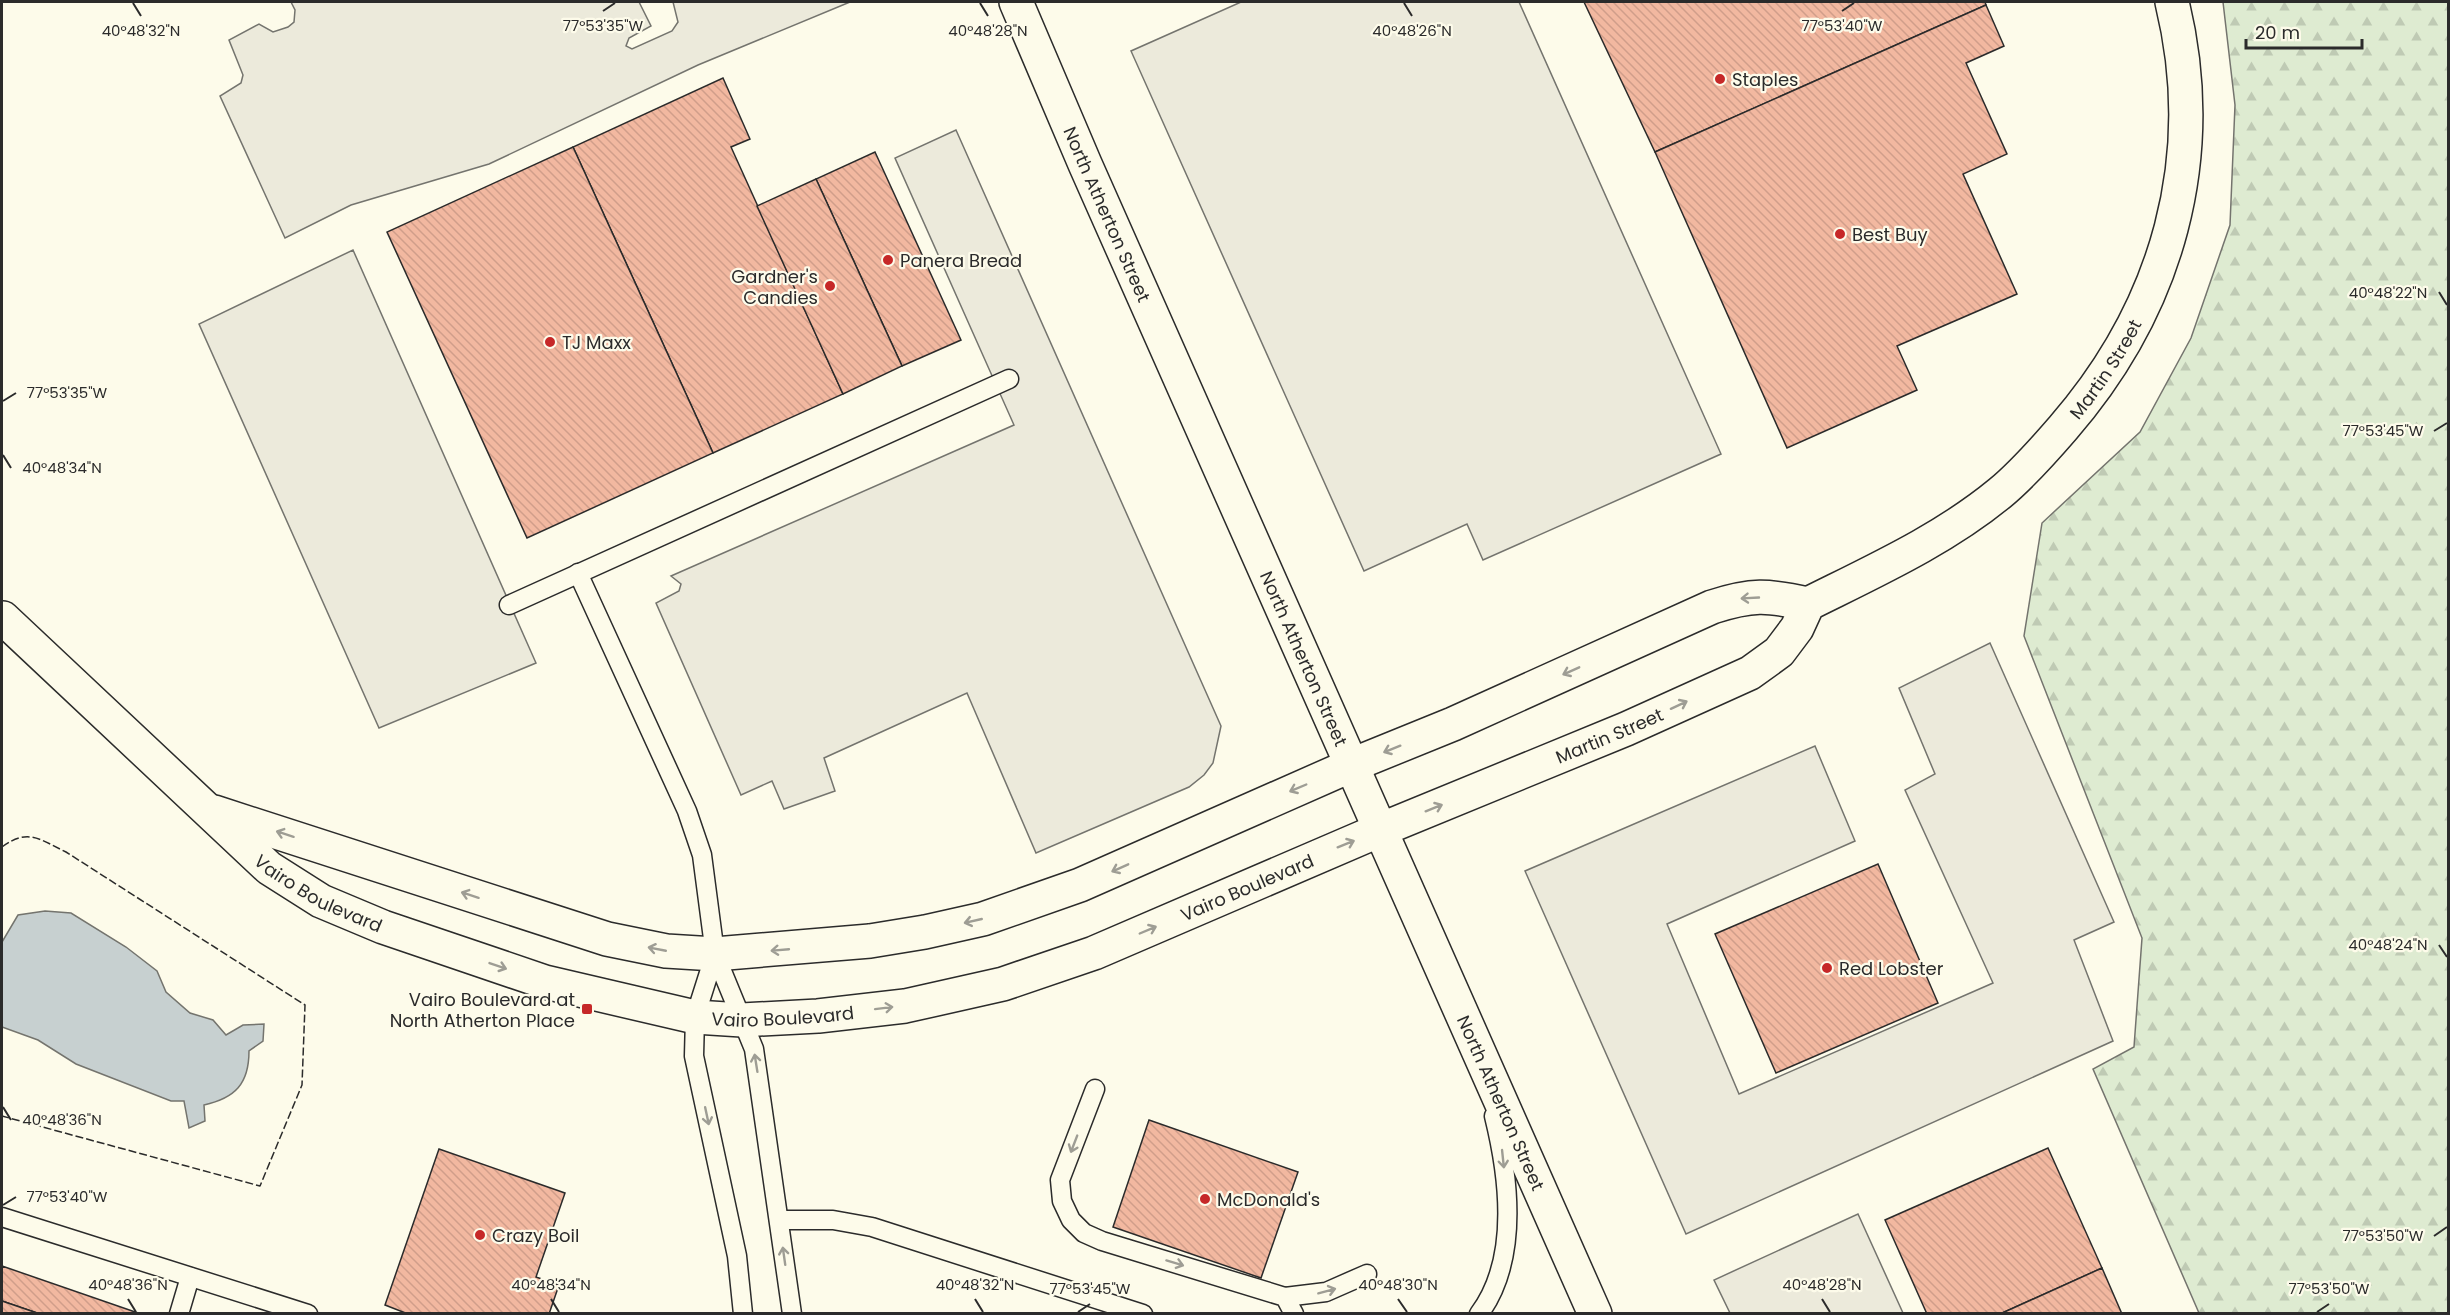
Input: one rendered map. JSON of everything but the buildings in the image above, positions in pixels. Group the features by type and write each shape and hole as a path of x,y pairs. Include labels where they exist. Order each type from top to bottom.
{"main road":[{"name":"North Atherton Street","path":"1016,2 1085,164 1595,1314"},
{"name":"Martin Street","path":"1380,830 1626,729 1750,673 1779,652 1797,628 1808,604 1953,527 2001,492 2068,422 2122,350 2157,274 2176,213 2185,140 2186,84 2181,38 2172,2"},
{"path":"1352,765 1453,724 1712,608 1744,597 1780,598 1808,604"},
{"name":"Vairo Boulevard","path":"2,619 269,868 328,905 383,927 545,982 696,1017 742,1020 818,1016 905,1006 1003,984 1094,953 1380,830"},
{"name":"Vairo Boulevard","path":"204,808 607,939 666,951 715,954 870,941 926,932 983,919 1080,885 1352,765"}],"lane":[{"path":"509,605 1009,379"},
{"path":"578,573 687,811 702,855 715,954 755,1058 792,1314"},
{"path":"715,954 696,1017 694,1056 737,1256 743,1314"},
{"path":"1475,1041 1502,1148 1506,1215 1506,1242 1499,1271 1486,1305 1479,1314"},
{"path":"1095,1089 1060,1180 1062,1201 1071,1220 1084,1233 1102,1241 1285,1297 1326,1292 1367,1274"},
{"path":"2,1217 308,1314"},
{"path":"779,1220 833,1220 872,1227 1143,1314"},
{"path":"179,1314 190,1277"},
{"path":"1285,1297 1294,1314"}],"green space":[{"path":"2223,2 2448,2 2448,1313 2199,1313 2093,1069 2134,1047 2142,938 2024,636 2042,523 2140,432 2191,338 2230,225 2235,105"}],"shaded area":[{"path":"291,2 639,2 651,26 629,38 626,46 632,49 672,31 678,22 673,2 850,2 698,65 489,164 351,205 285,238 220,96 241,83 243,75 229,40 259,24 273,32 288,27 294,22 295,10"},
{"path":"1241,2 1519,2 1721,454 1483,560 1467,524 1364,571 1131,51"},
{"path":"956,130 1221,726 1213,763 1204,775 1189,787 1036,853 967,693 824,758 835,791 784,809 772,781 741,795 656,603 679,591 681,584 671,576 1014,425 895,158"},
{"path":"353,250 536,663 379,728 199,324"},
{"path":"1990,643 2114,922 2074,940 2113,1041 1686,1234 1525,871 1815,746 1855,841 1667,924 1739,1094 1993,983 1905,790 1935,774 1899,688"},
{"path":"45,911 71,913 126,947 157,971 166,992 190,1013 213,1020 226,1035 243,1025 264,1024 263,1041 249,1051 243,1081 232,1094 204,1105 205,1121 189,1128 184,1101 171,1101 76,1064 38,1040 2,1027 2,942 18,915"},
{"path":"1858,1214 1903,1313 1730,1313 1714,1280"}],"fence":[{"path":"2,847 19,838 34,837 66,852 305,1005 302,1085 260,1186 2,1116"}],"place":[{"name":"Staples","path":"1720,79"},
{"name":"Best Buy","path":"1840,234"},
{"name":"Panera Bread","path":"888,260"},
{"name":"Gardner's Candies","path":"830,286"},
{"name":"TJ Maxx","path":"550,342"},
{"name":"Red Lobster","path":"1827,968"},
{"name":"Vairo Boulevard at North Atherton Place","path":"587,1009"},
{"name":"McDonald's","path":"1205,1199"},
{"name":"Crazy Boil","path":"480,1235"}]}
